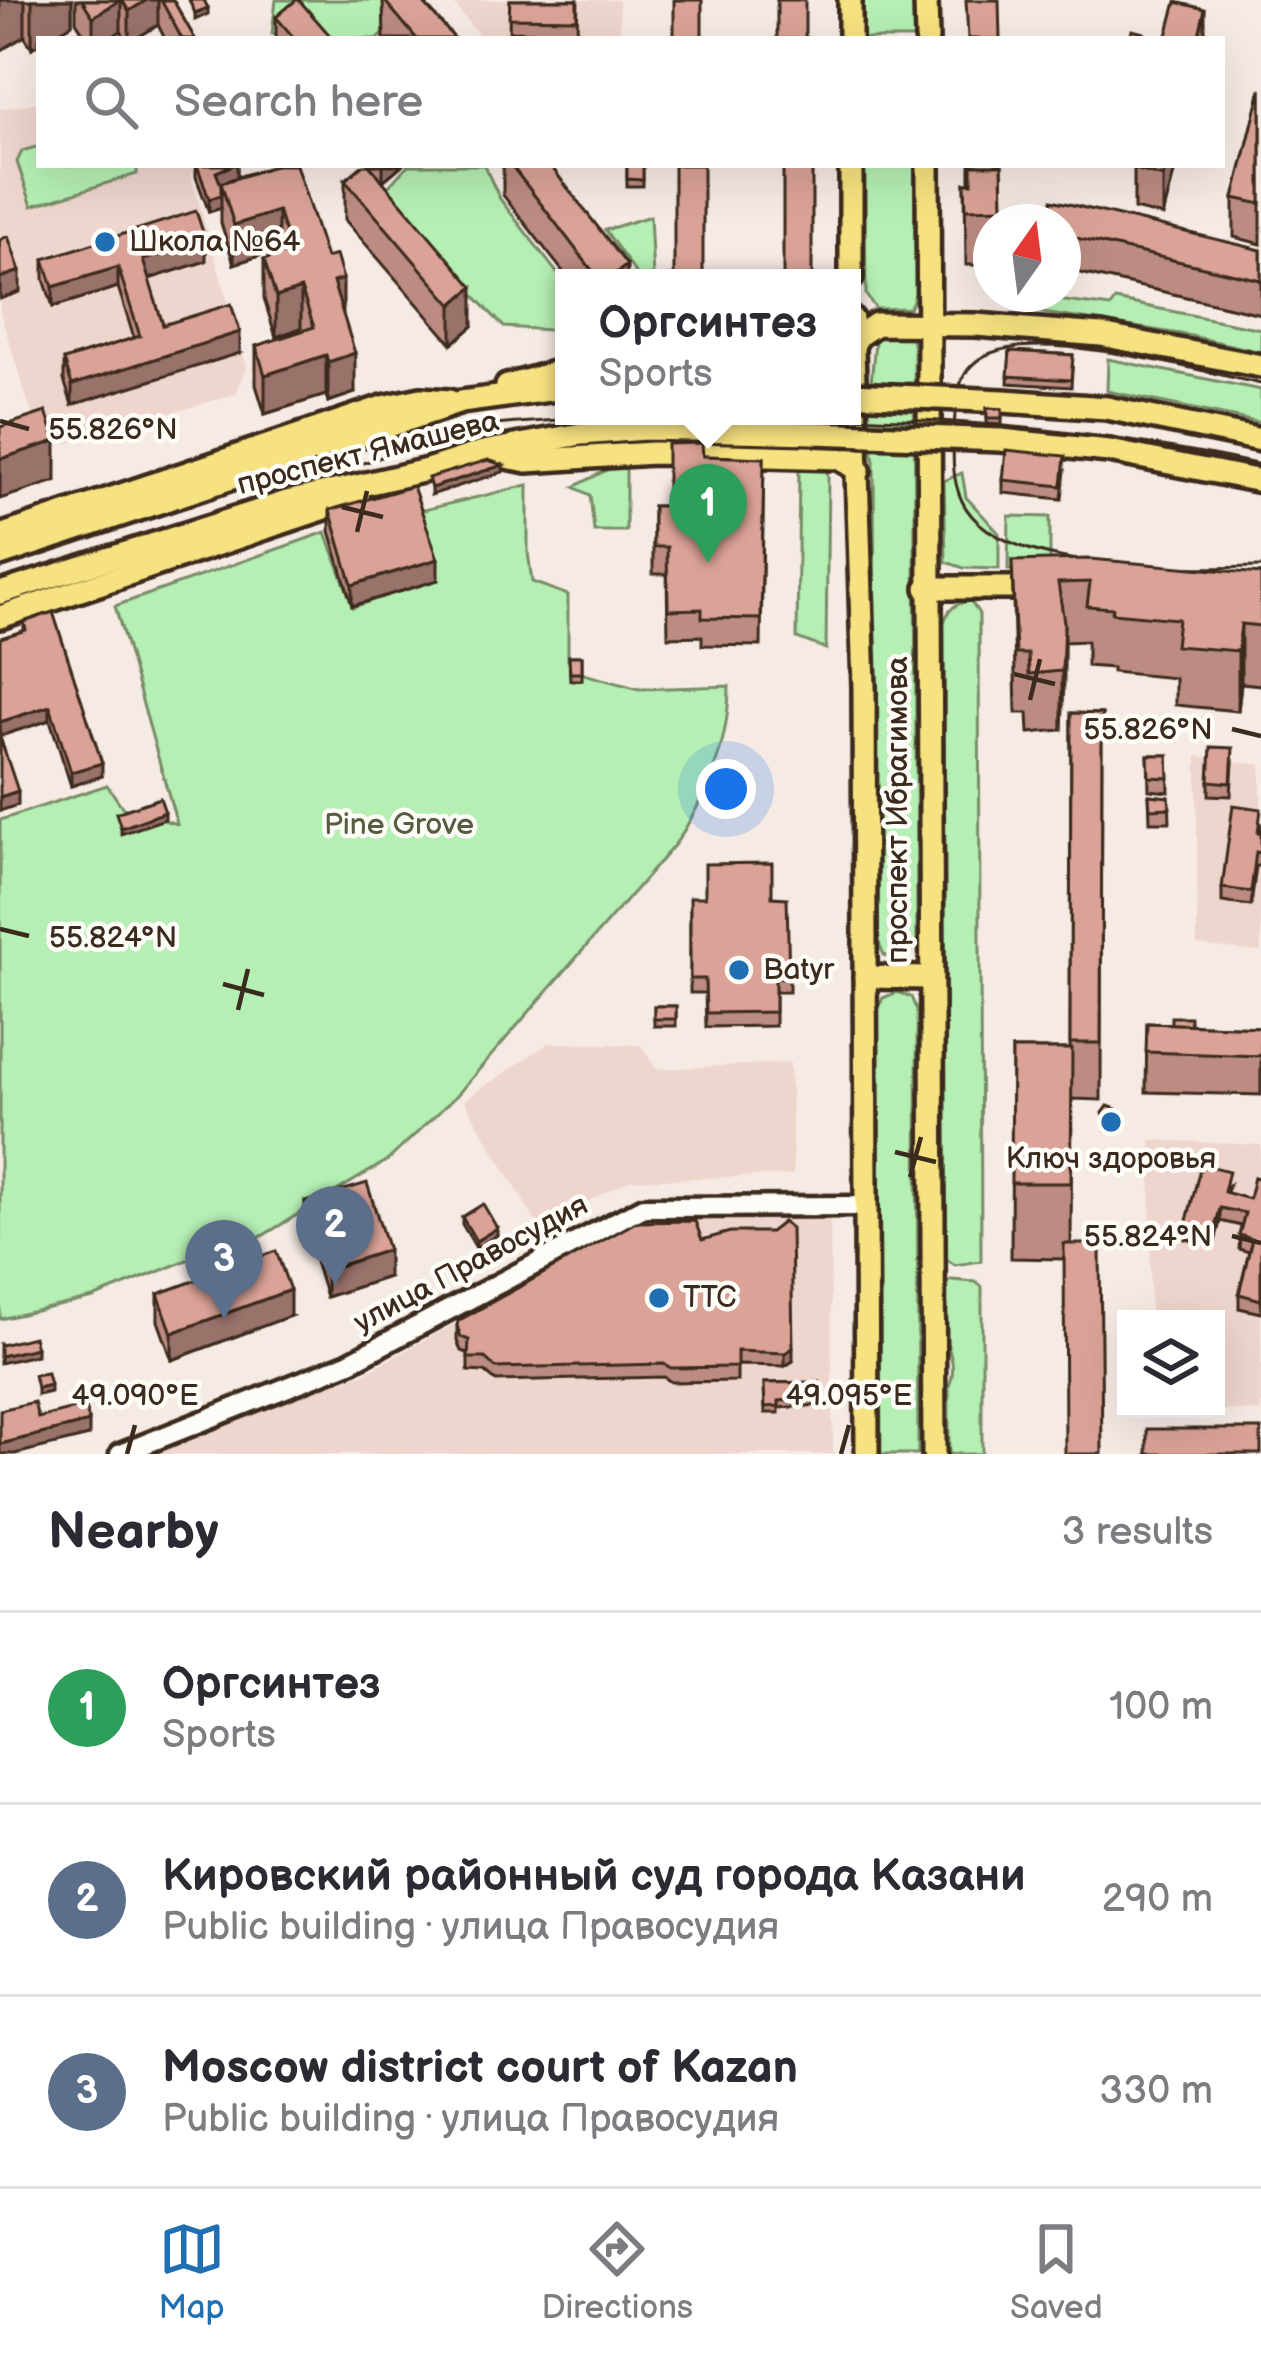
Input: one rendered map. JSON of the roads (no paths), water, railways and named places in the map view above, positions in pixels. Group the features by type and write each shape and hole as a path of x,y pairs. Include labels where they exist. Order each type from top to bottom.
{"main road":[{"path":"850,0 850,36"},
{"path":"926,0 927,36"},
{"path":"851,168 851,269"},
{"name":"проспект Ибрагимова","path":"928,168 934,1454"},
{"path":"861,334 876,324 930,324 1101,335 1261,366"},
{"path":"0,536 382,407 421,399 468,400 555,372"},
{"name":"проспект Ямашева","path":"0,555 468,400 555,389"},
{"path":"861,394 1108,408 1261,440"},
{"name":"проспект Ибрагимова","path":"856,425 867,1454"},
{"name":"проспект Ямашева","path":"0,593 286,502 427,470 483,452 581,434 645,429 1001,440 1109,452 1261,481"},
{"path":"483,452 527,461 652,454 839,458 859,470"},
{"path":"0,616 329,508 427,470"},
{"path":"927,588 1060,587"},
{"path":"865,977 929,978"}],"street":[{"name":"улица Правосудия","path":"120,1454 349,1363 644,1207 864,1206"}],"tram line":[{"path":"1261,384 1086,349 1017,347 991,353 971,366 960,384 953,456 962,501 982,526 1014,544 1098,563 1261,567"},
{"path":"861,418 1027,428 1145,443 1261,465"},
{"path":"0,580 431,441 493,425 555,420"}],"place":[{"name":"Школа №64","path":"105,242"},
{"name":"Оргсинтез","path":"708,563"},
{"name":"Batyr","path":"739,970"},
{"name":"Ключ здоровья","path":"1111,1122"},
{"name":"Кировский районный суд города Казани","path":"335,1285"},
{"name":"ТТС","path":"659,1298"},
{"name":"Moscow district court of Kazan","path":"224,1319"}],"park label":[{"name":"Pine Grove","path":"399,825"}]}
